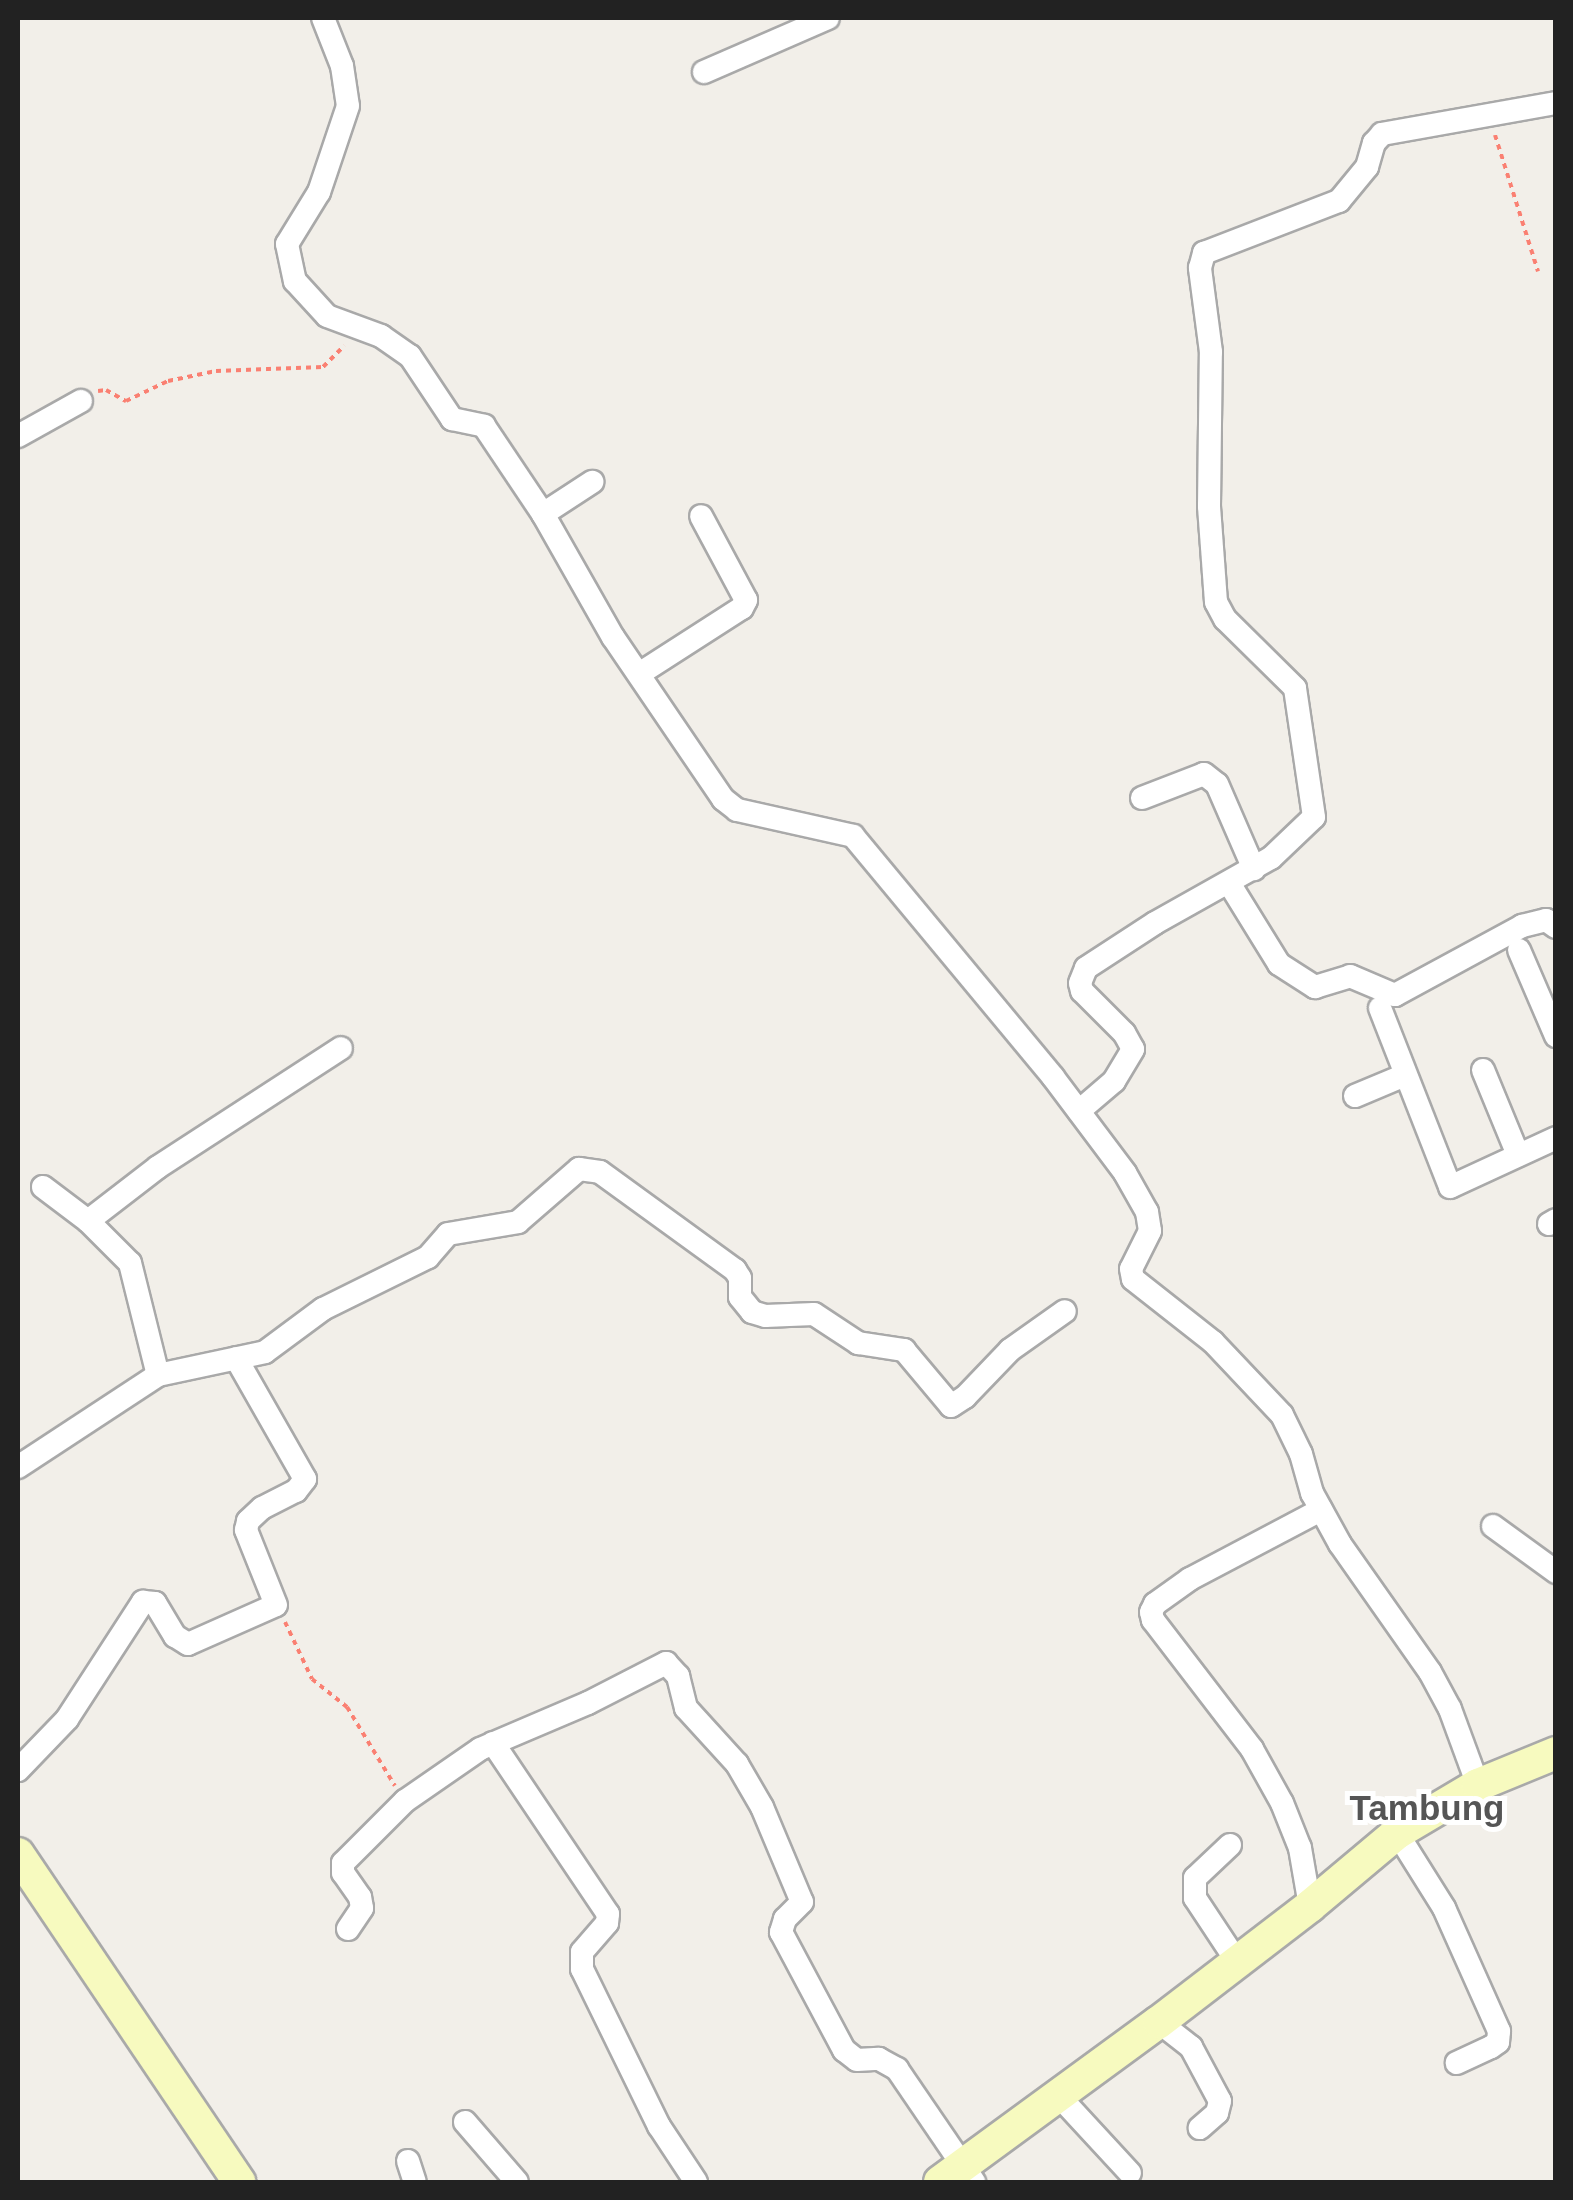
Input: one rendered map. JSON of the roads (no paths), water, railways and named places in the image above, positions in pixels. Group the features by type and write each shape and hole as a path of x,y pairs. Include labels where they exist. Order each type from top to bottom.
{"main road":[{"path":"959,2177 1058,2095 1310,1906 1397,1833 1478,1785 1551,1762"},
{"path":"18,1854 240,2182"}],"street":[{"path":"323,18 342,66 348,106 319,192 287,244 288,263 308,299 327,316 380,336 410,356 452,419 484,426 543,514 613,637 707,780 737,810 843,831 863,846 1079,1112 1126,1173 1147,1212 1150,1231 1131,1270 1133,1280 1213,1342 1282,1414 1321,1510 1400,1634 1430,1672 1450,1709 1478,1785"},
{"path":"704,72 828,18"},
{"path":"1079,1112 1114,1081 1133,1049 1124,1032 1082,992 1081,976 1155,923 1254,869 1304,831 1314,817 1296,688 1225,619 1216,602 1209,506 1211,352 1201,260 1210,248 1339,201 1359,178 1382,134 1556,103"},
{"path":"18,436 81,401"},
{"path":"543,514 592,482"},
{"path":"639,674 742,608 746,600 701,516"},
{"path":"1142,798 1204,774 1218,784 1254,869"},
{"path":"1229,883 1279,964 1316,987 1350,976 1395,994 1522,926 1546,920 1556,927"},
{"path":"1518,950 1556,1036"},
{"path":"1380,1008 1450,1187 1556,1138"},
{"path":"88,1220 158,1167 340,1048"},
{"path":"1483,1070 1518,1156"},
{"path":"1355,1096 1405,1076"},
{"path":"18,1467 158,1375 266,1352 323,1309 428,1257 448,1234 518,1222 579,1168 600,1172 735,1270 740,1278 740,1297 752,1312 765,1316 814,1314 858,1342 904,1350 951,1406 965,1397 1010,1350 1065,1310"},
{"path":"43,1187 88,1220 130,1263 158,1375"},
{"path":"18,1770 66,1719 143,1602 154,1603 175,1636 188,1644 276,1605 246,1530 254,1514 296,1490 305,1478 236,1358"},
{"path":"1310,1906 1300,1848 1282,1803 1252,1749 1153,1620 1152,1612 1154,1604 1190,1580 1321,1510"},
{"path":"1494,1526 1556,1572"},
{"path":"348,1930 362,1908 360,1897 343,1872 343,1863 404,1801 492,1743 588,1704 666,1663 674,1669 686,1708 738,1764 762,1807 802,1902 785,1919 781,1932 844,2050 857,2060 879,2059 898,2069 959,2177"},
{"path":"492,1743 604,1905 607,1924 582,1952 582,1969 659,2126 696,2182"},
{"path":"1397,1833 1444,1908 1499,2031 1498,2042 1457,2063"},
{"path":"1230,1845 1195,1878 1195,1898 1236,1960"},
{"path":"1159,2022 1191,2047 1220,2102 1217,2112 1200,2128"},
{"path":"1058,2095 1130,2172"},
{"path":"465,2122 517,2182"}],"district":[{"name":"Tambung","path":"1427,1808"}]}
